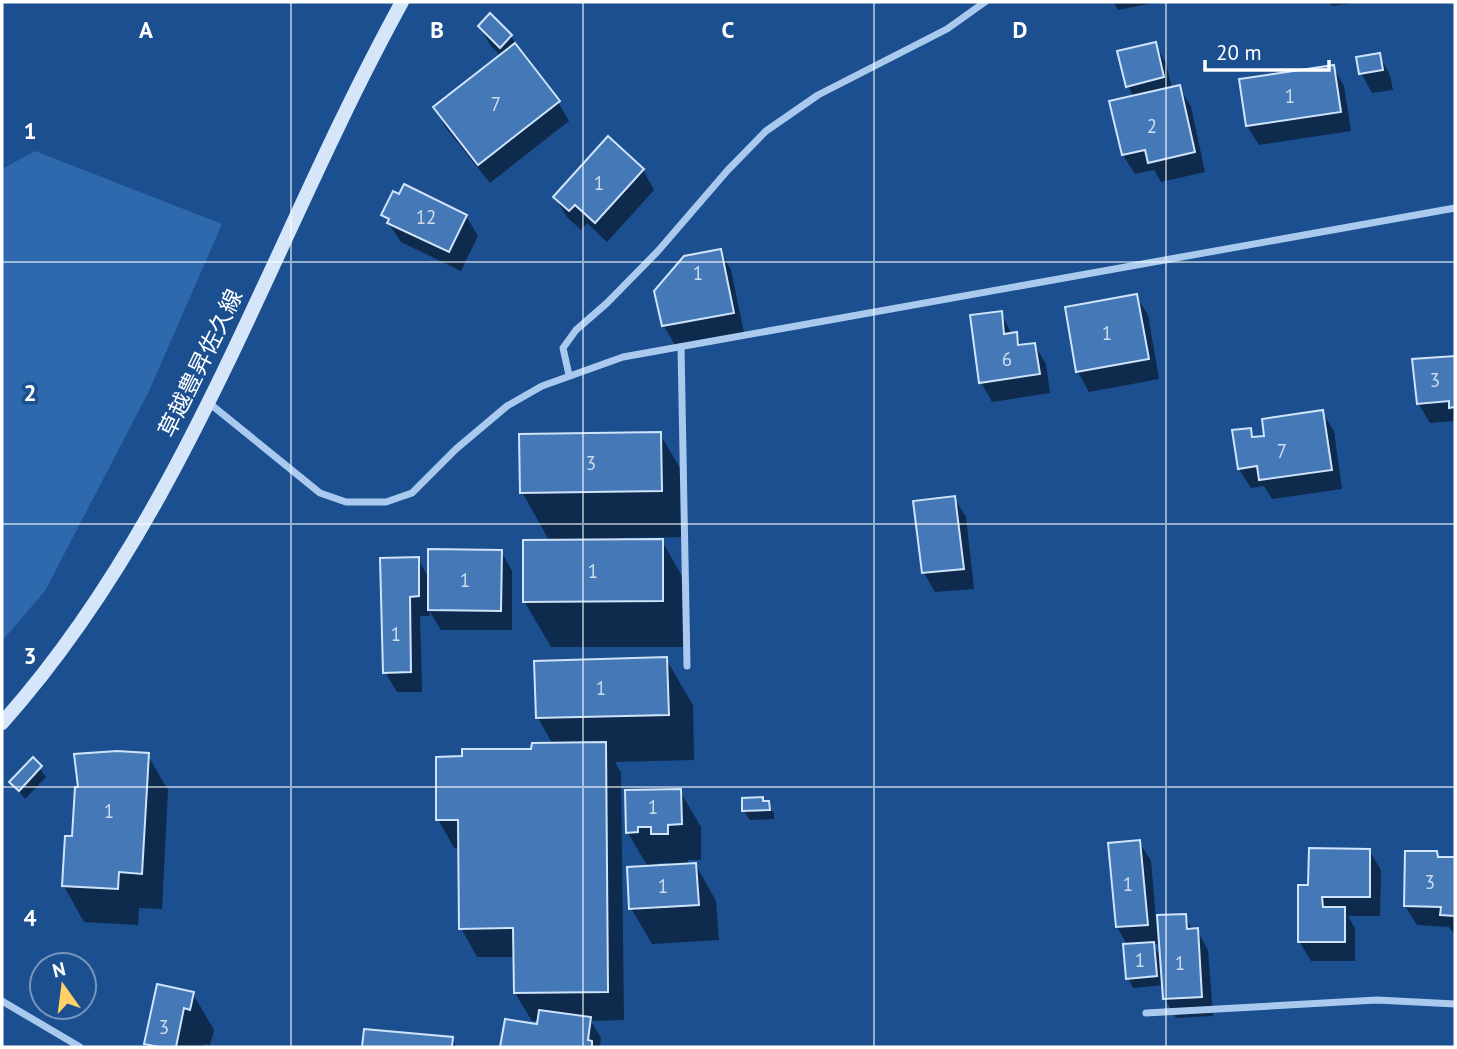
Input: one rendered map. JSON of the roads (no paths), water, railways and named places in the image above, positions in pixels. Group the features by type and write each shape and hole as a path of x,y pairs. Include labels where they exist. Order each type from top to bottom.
{"main road":[{"name":"草越豊昇佐久線","path":"2,723 30,691 97,598 151,509 209,402 357,85 402,2"}],"street":[{"path":"569,375 564,348 576,330 658,251 727,171 766,131 818,95 947,29 985,2"},
{"path":"209,402 320,493 346,502 386,502 412,493 456,449 507,406 542,386 623,357 1455,208"},
{"path":"681,347 687,666"},
{"path":"1146,1013 1377,1000 1455,1004"},
{"path":"2,1001 80,1047"}]}
